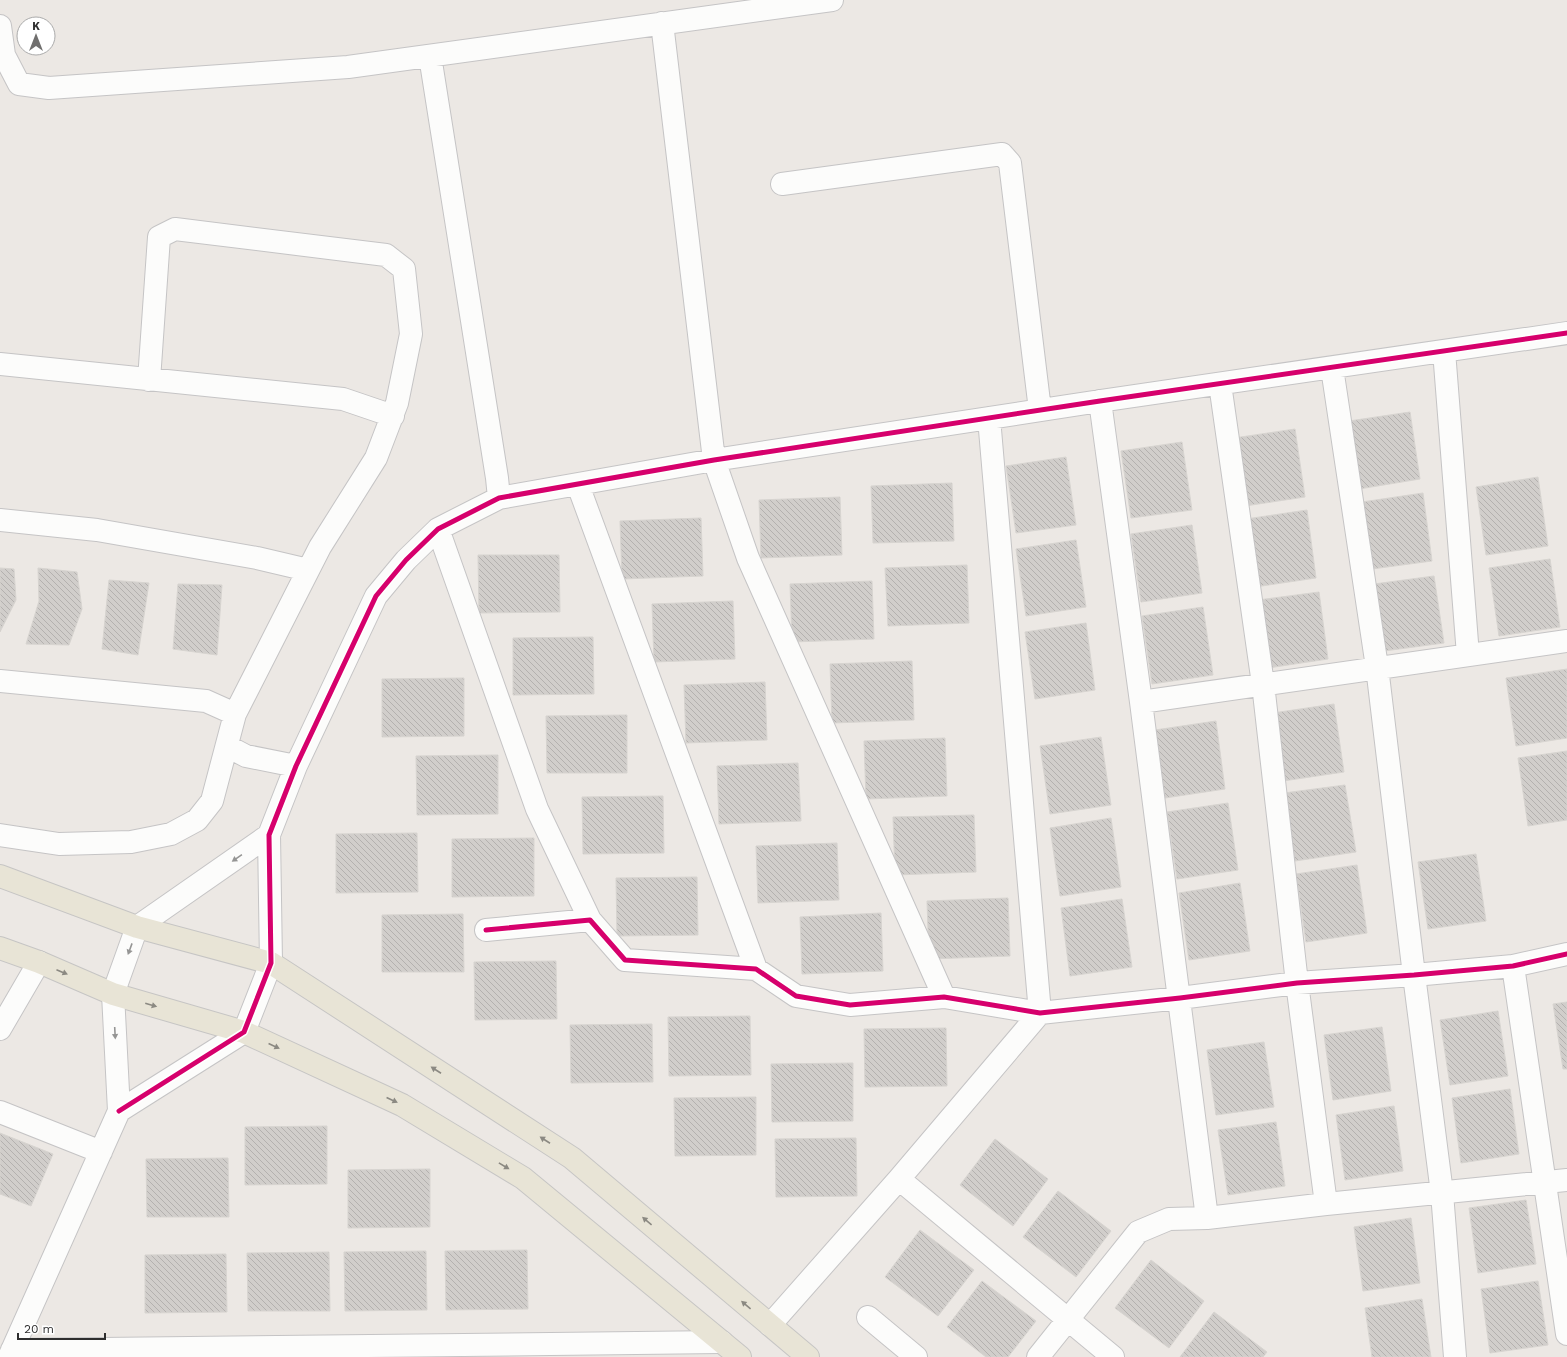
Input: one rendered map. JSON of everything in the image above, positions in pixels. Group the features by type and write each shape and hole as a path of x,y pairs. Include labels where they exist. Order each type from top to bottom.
{"main road":[{"path":"0,876 137,927 271,963 572,1158 808,1357"},
{"path":"0,948 39,962 113,994 244,1032 402,1105 523,1178 740,1357"}],"street":[{"path":"0,26 4,55 19,84 49,88 348,67 832,0"},
{"path":"662,23 714,460 748,558 944,997"},
{"path":"430,56 496,470 499,498"},
{"path":"782,184 1002,154 1010,163 1040,410"},
{"path":"0,835 59,844 131,842 171,834 197,820 212,801 235,714 320,547 376,458 393,416 411,334 404,269 386,254 175,229 159,237 149,380"},
{"path":"119,1111 244,1032 271,963 269,835 296,766 376,596 406,560 438,530 499,498 714,460 1100,401 1567,333"},
{"path":"1444,351 1468,655"},
{"path":"0,364 149,380 343,398 393,416"},
{"path":"1332,368 1377,667 1442,1192 1455,1357"},
{"path":"1220,384 1263,684 1297,983 1326,1204"},
{"path":"1100,401 1180,998 1207,1218"},
{"path":"770,1325 899,1179 1040,1013 989,418"},
{"path":"578,485 756,969"},
{"path":"0,520 97,530 257,558 308,570"},
{"path":"438,530 537,809 590,920 624,960 756,969 796,996 850,1005 944,997 1040,1013 1180,998 1297,983 1414,975 1513,966 1567,954"},
{"path":"1141,702 1567,641"},
{"path":"0,681 206,701 235,714"},
{"path":"227,746 246,756 296,766"},
{"path":"269,835 137,927 113,994 119,1111 10,1354 722,1342"},
{"path":"486,930 590,920"},
{"path":"0,1029 39,962"},
{"path":"1513,966 1567,1334"},
{"path":"0,1112 101,1152"},
{"path":"899,1179 1113,1357"},
{"path":"1038,1357 1138,1232 1169,1220 1207,1218 1326,1204 1567,1180"},
{"path":"868,1317 916,1357"}],"building":[{"path":"1410,412 1420,479 1359,489 1349,421"},
{"path":"1295,429 1305,497 1245,506 1234,438"},
{"path":"1182,442 1192,510 1131,518 1121,451"},
{"path":"1066,457 1076,525 1016,533 1006,466"},
{"path":"1538,477 1548,546 1486,555 1476,487"},
{"path":"952,483 954,541 873,543 871,486"},
{"path":"1423,493 1432,561 1372,569 1362,502"},
{"path":"840,497 842,555 761,558 759,500"},
{"path":"1307,510 1316,578 1255,587 1246,519"},
{"path":"701,518 703,576 622,579 620,521"},
{"path":"1192,525 1202,593 1141,602 1131,534"},
{"path":"1076,540 1086,607 1026,616 1016,549"},
{"path":"478,555 559,555 560,612 479,613"},
{"path":"1550,559 1560,627 1499,636 1489,568"},
{"path":"967,565 969,623 888,626 885,568"},
{"path":"0,568 14,569 16,600 0,632"},
{"path":"38,568 77,572 82,609 69,645 26,644 39,601"},
{"path":"1434,576 1444,643 1384,651 1374,584"},
{"path":"109,580 149,583 138,655 102,649"},
{"path":"872,581 874,639 792,642 790,584"},
{"path":"178,584 222,585 217,655 173,649"},
{"path":"1319,592 1328,659 1268,668 1258,600"},
{"path":"733,601 735,659 654,662 652,604"},
{"path":"1203,607 1213,675 1152,684 1142,616"},
{"path":"1086,623 1095,690 1035,699 1025,632"},
{"path":"593,637 594,694 513,695 513,638"},
{"path":"912,661 914,720 832,723 830,664"},
{"path":"1567,669 1567,738 1516,746 1506,678"},
{"path":"464,678 464,736 382,737 382,679"},
{"path":"765,682 767,740 686,743 684,685"},
{"path":"1334,704 1344,772 1283,781 1273,713"},
{"path":"627,715 627,773 547,773 546,716"},
{"path":"1216,721 1225,789 1165,798 1155,730"},
{"path":"1101,737 1111,805 1050,814 1040,746"},
{"path":"945,738 947,796 866,799 864,741"},
{"path":"1567,751 1567,820 1528,826 1518,758"},
{"path":"498,755 498,814 417,815 416,756"},
{"path":"798,763 801,821 719,824 717,766"},
{"path":"1345,785 1356,852 1295,861 1284,793"},
{"path":"663,796 664,853 583,854 582,797"},
{"path":"1228,803 1238,870 1177,879 1167,812"},
{"path":"974,815 976,872 895,875 893,817"},
{"path":"1111,818 1121,887 1060,896 1050,828"},
{"path":"417,833 418,892 336,893 336,834"},
{"path":"534,838 534,896 452,897 452,839"},
{"path":"837,843 839,900 758,903 756,846"},
{"path":"1476,854 1486,921 1428,929 1418,862"},
{"path":"1357,865 1367,933 1306,942 1296,874"},
{"path":"697,877 698,935 617,936 616,878"},
{"path":"1240,883 1250,951 1189,960 1179,893"},
{"path":"1008,898 1010,956 929,959 927,901"},
{"path":"1122,899 1132,967 1070,976 1061,908"},
{"path":"881,913 883,971 802,974 800,917"},
{"path":"463,914 464,972 382,972 382,915"},
{"path":"556,961 557,1019 475,1020 474,962"},
{"path":"1567,1002 1567,1069 1563,1069 1553,1004"},
{"path":"1498,1011 1508,1076 1450,1085 1440,1020"},
{"path":"750,1016 751,1075 669,1076 668,1017"},
{"path":"652,1024 653,1082 571,1083 570,1025"},
{"path":"1382,1027 1391,1091 1333,1100 1324,1035"},
{"path":"946,1028 947,1086 865,1087 864,1029"},
{"path":"1264,1042 1274,1107 1216,1115 1207,1050"},
{"path":"853,1063 853,1121 772,1122 771,1064"},
{"path":"1510,1089 1519,1154 1461,1163 1452,1098"},
{"path":"756,1097 756,1155 675,1156 674,1098"},
{"path":"1394,1106 1403,1171 1345,1180 1336,1115"},
{"path":"1276,1122 1285,1186 1228,1195 1218,1130"},
{"path":"327,1126 327,1184 245,1185 245,1127"},
{"path":"0,1133 53,1154 31,1206 0,1194"},
{"path":"856,1138 857,1196 776,1197 775,1139"},
{"path":"995,1139 1048,1179 1013,1226 960,1185"},
{"path":"228,1158 229,1217 147,1217 146,1159"},
{"path":"430,1169 430,1227 348,1228 348,1170"},
{"path":"1058,1191 1111,1231 1076,1277 1023,1237"},
{"path":"1526,1200 1536,1264 1478,1273 1469,1208"},
{"path":"1411,1218 1420,1283 1363,1291 1354,1227"},
{"path":"920,1230 974,1270 938,1316 885,1277"},
{"path":"527,1250 528,1309 446,1310 445,1251"},
{"path":"426,1251 427,1310 345,1311 344,1252"},
{"path":"329,1252 330,1311 248,1311 247,1253"},
{"path":"226,1254 227,1312 145,1313 145,1255"},
{"path":"1151,1260 1204,1301 1169,1348 1115,1308"},
{"path":"982,1281 1036,1321 1008,1357 986,1357 947,1327"},
{"path":"1538,1281 1548,1345 1490,1353 1481,1289"},
{"path":"1422,1299 1431,1357 1372,1357 1365,1308"},
{"path":"1214,1312 1267,1352 1263,1357 1180,1357"}],"cycle path":[{"path":"119,1111 244,1032 271,963 269,835 296,766 376,596 406,560 438,529 499,498 714,460 1100,401 1567,333"},
{"path":"486,930 590,920 625,960 756,969 796,996 850,1005 944,997 1040,1013 1180,998 1297,983 1414,975 1513,966 1567,954"}]}
